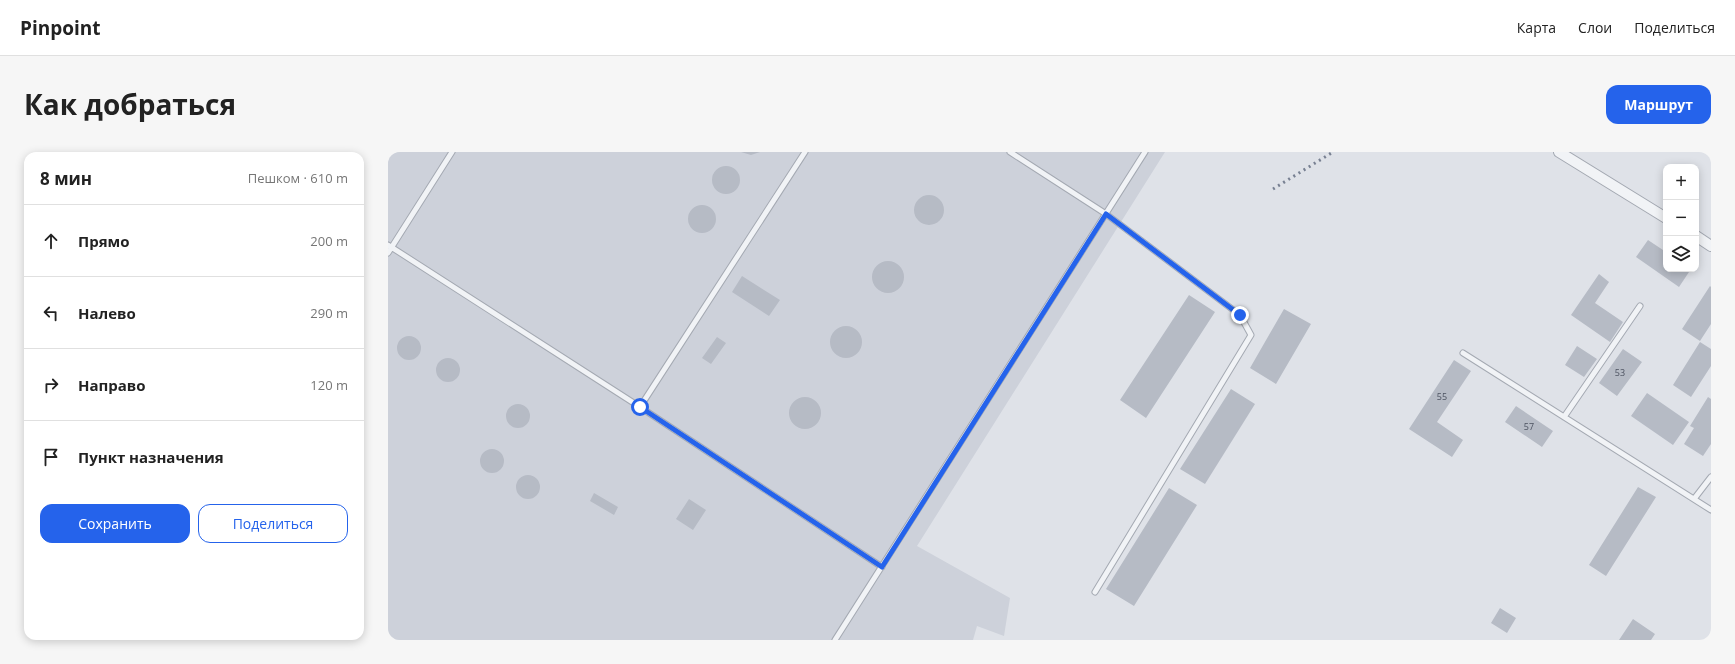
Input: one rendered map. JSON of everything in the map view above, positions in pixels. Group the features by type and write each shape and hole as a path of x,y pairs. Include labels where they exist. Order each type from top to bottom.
{"street":[{"path":"1559,152 1663,216"},
{"path":"1699,238 1711,246"}],"lane":[{"path":"388,253 390,247 452,152"},
{"path":"640,407 805,152"},
{"path":"1010,152 1106,214 1240,315 1251,335 1095,592"},
{"path":"835,640 1145,152"},
{"path":"390,247 640,407 882,567"},
{"path":"1564,417 1640,306"},
{"path":"1463,353 1711,510"},
{"path":"1694,499 1711,477"}],"shaded area":[{"path":"388,152 1165,152 917,546 1010,598 1004,636 977,626 973,640 388,640"}],"building":[{"path":"741,152 760,152 751,155"},
{"path":"726,166 736,170 740,180 736,190 726,194 716,190 712,180 716,170"},
{"path":"929,195 935,196 943,204 943,216 935,224 929,225 923,224 915,216 914,210 915,204 923,196"},
{"path":"702,205 712,209 716,219 712,229 702,233 692,229 688,219 692,209"},
{"path":"1648,240 1663,250 1663,272 1689,272 1679,287 1636,257"},
{"path":"885,261 891,261 900,265 904,277 900,289 891,293 885,293 876,289 872,280 872,274 876,265"},
{"path":"1599,274 1609,282 1595,303 1623,322 1610,342 1571,315"},
{"path":"742,276 780,300 769,316 732,292"},
{"path":"1710,286 1711,324 1700,341 1682,329"},
{"path":"1189,295 1215,312 1146,418 1120,400"},
{"path":"1284,309 1311,324 1276,384 1250,368"},
{"path":"843,326 849,326 858,330 862,342 858,354 849,358 843,358 834,354 830,345 830,339 834,330"},
{"path":"409,336 417,340 421,348 417,356 409,360 401,356 397,348 401,340"},
{"path":"717,337 726,343 711,364 702,358"},
{"path":"1700,342 1711,349 1711,366 1691,397 1673,385"},
{"path":"1577,346 1597,359 1584,377 1565,365"},
{"path":"1623,349 1642,362 1617,396 1599,383"},
{"path":"448,358 456,362 460,370 456,378 448,382 440,378 436,370 440,362"},
{"path":"1454,360 1471,371 1437,422 1463,440 1452,457 1409,429"},
{"path":"1231,389 1255,404 1205,484 1180,469"},
{"path":"1647,393 1689,422 1673,445 1631,416"},
{"path":"802,397 808,397 817,401 821,413 817,425 808,429 802,429 793,425 789,416 789,410 793,401"},
{"path":"1708,397 1711,399 1711,444 1703,456 1684,444 1694,428 1690,426"},
{"path":"518,404 526,408 530,416 526,424 518,428 510,424 506,416 510,408"},
{"path":"1516,406 1553,431 1542,447 1505,422"},
{"path":"492,449 500,453 504,461 500,469 492,473 484,469 480,461 484,453"},
{"path":"528,475 536,479 540,487 536,495 528,499 520,495 516,487 520,479"},
{"path":"1638,487 1656,497 1606,576 1589,565"},
{"path":"1169,488 1197,505 1134,606 1106,589"},
{"path":"594,493 618,507 614,515 590,501"},
{"path":"689,499 706,510 693,530 676,519"},
{"path":"1500,608 1516,618 1507,633 1491,623"},
{"path":"1633,619 1655,634 1651,640 1619,640"}],"railway":[{"path":"1273,189 1333,152"}],"route":[{"path":"640,407 882,567 1106,214 1240,315"}]}
